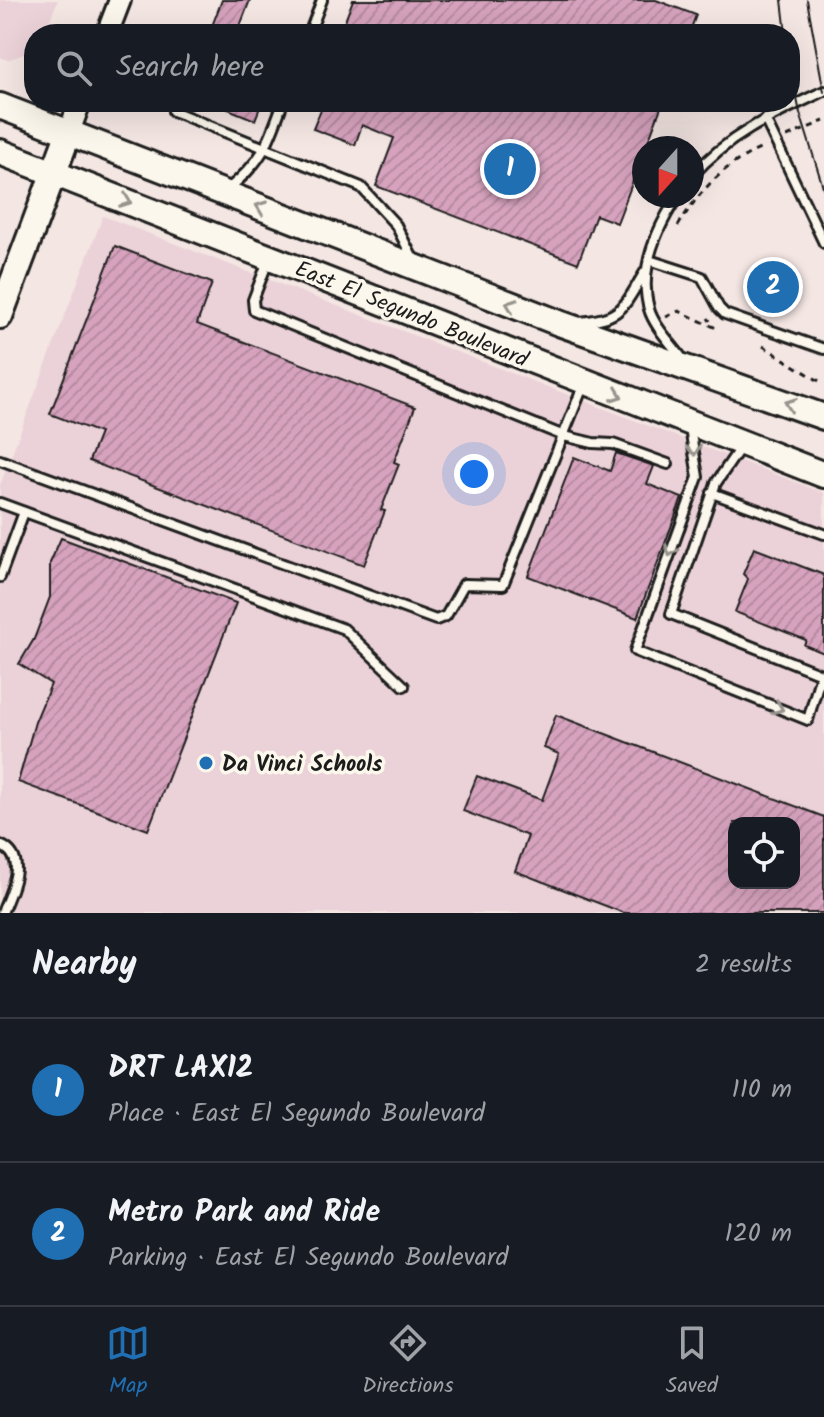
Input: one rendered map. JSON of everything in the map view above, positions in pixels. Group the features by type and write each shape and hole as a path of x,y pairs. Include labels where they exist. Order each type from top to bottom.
{"main road":[{"name":"East El Segundo Boulevard","path":"0,106 559,323 824,417"},
{"path":"0,316 69,132"},
{"name":"East El Segundo Boulevard","path":"0,152 824,475"}],"street":[{"path":"111,24 120,0"},
{"path":"69,132 76,112"}],"lane":[{"path":"313,24 322,0"},
{"path":"800,102 824,91"},
{"path":"176,112 361,187 396,225 417,268"},
{"path":"223,193 253,167 266,148 279,112"},
{"path":"704,164 721,148 780,112"},
{"path":"765,119 824,243"},
{"path":"671,208 661,226 646,272 649,310 690,369"},
{"path":"269,257 253,300 254,310 564,436 613,444 668,464"},
{"path":"649,260 702,277 725,314 824,349"},
{"path":"559,323 594,321 613,316 621,311 646,272"},
{"path":"0,460 436,620 446,616 464,584 503,585 584,382"},
{"path":"689,423 698,477 635,651 808,720 821,674 671,614 716,483 743,444"},
{"path":"712,493 824,534"},
{"path":"0,503 344,629 404,686"},
{"path":"0,577 24,512"},
{"path":"0,845 14,855 18,871 2,913"}],"path":[{"path":"663,264 668,245 680,223 705,189 748,153 824,121"},
{"path":"663,319 679,311 714,327 706,314"},
{"path":"763,346 824,384"}],"shaded area":[{"path":"0,0 58,0 48,24 24,24 24,54 8,60 0,57"},
{"path":"103,216 824,493 824,913 0,913 0,485"}],"building":[{"path":"222,0 250,0 241,24 213,24"},
{"path":"353,0 656,0 696,15 693,24 344,24"},
{"path":"235,112 258,112 255,120"},
{"path":"320,112 659,112 650,136 632,136 632,184 617,223 596,215 578,263 376,186 394,138 362,125 355,145 313,129"},
{"path":"115,246 212,283 197,324 415,407 394,462 399,464 381,510 385,511 364,565 89,461 100,433 50,414"},
{"path":"616,453 654,466 647,484 682,498 637,618 528,576 574,457 610,471"},
{"path":"61,538 236,603 148,830 18,782 35,722 51,684 19,664 34,639 50,597 50,563"},
{"path":"754,548 824,575 824,653 804,645 806,640 735,612 748,579 743,574"},
{"path":"556,715 824,817 824,913 624,913 515,871 528,836 463,811 477,776 542,800 559,754 544,748"}],"tram line":[{"path":"782,0 785,24"},
{"path":"807,0 824,92"},
{"path":"800,112 824,190"}],"place":[{"name":"DRT LAX12","path":"510,169"},
{"name":"Metro Park and Ride","path":"773,287"},
{"name":"Da Vinci Schools","path":"206,763"}]}
